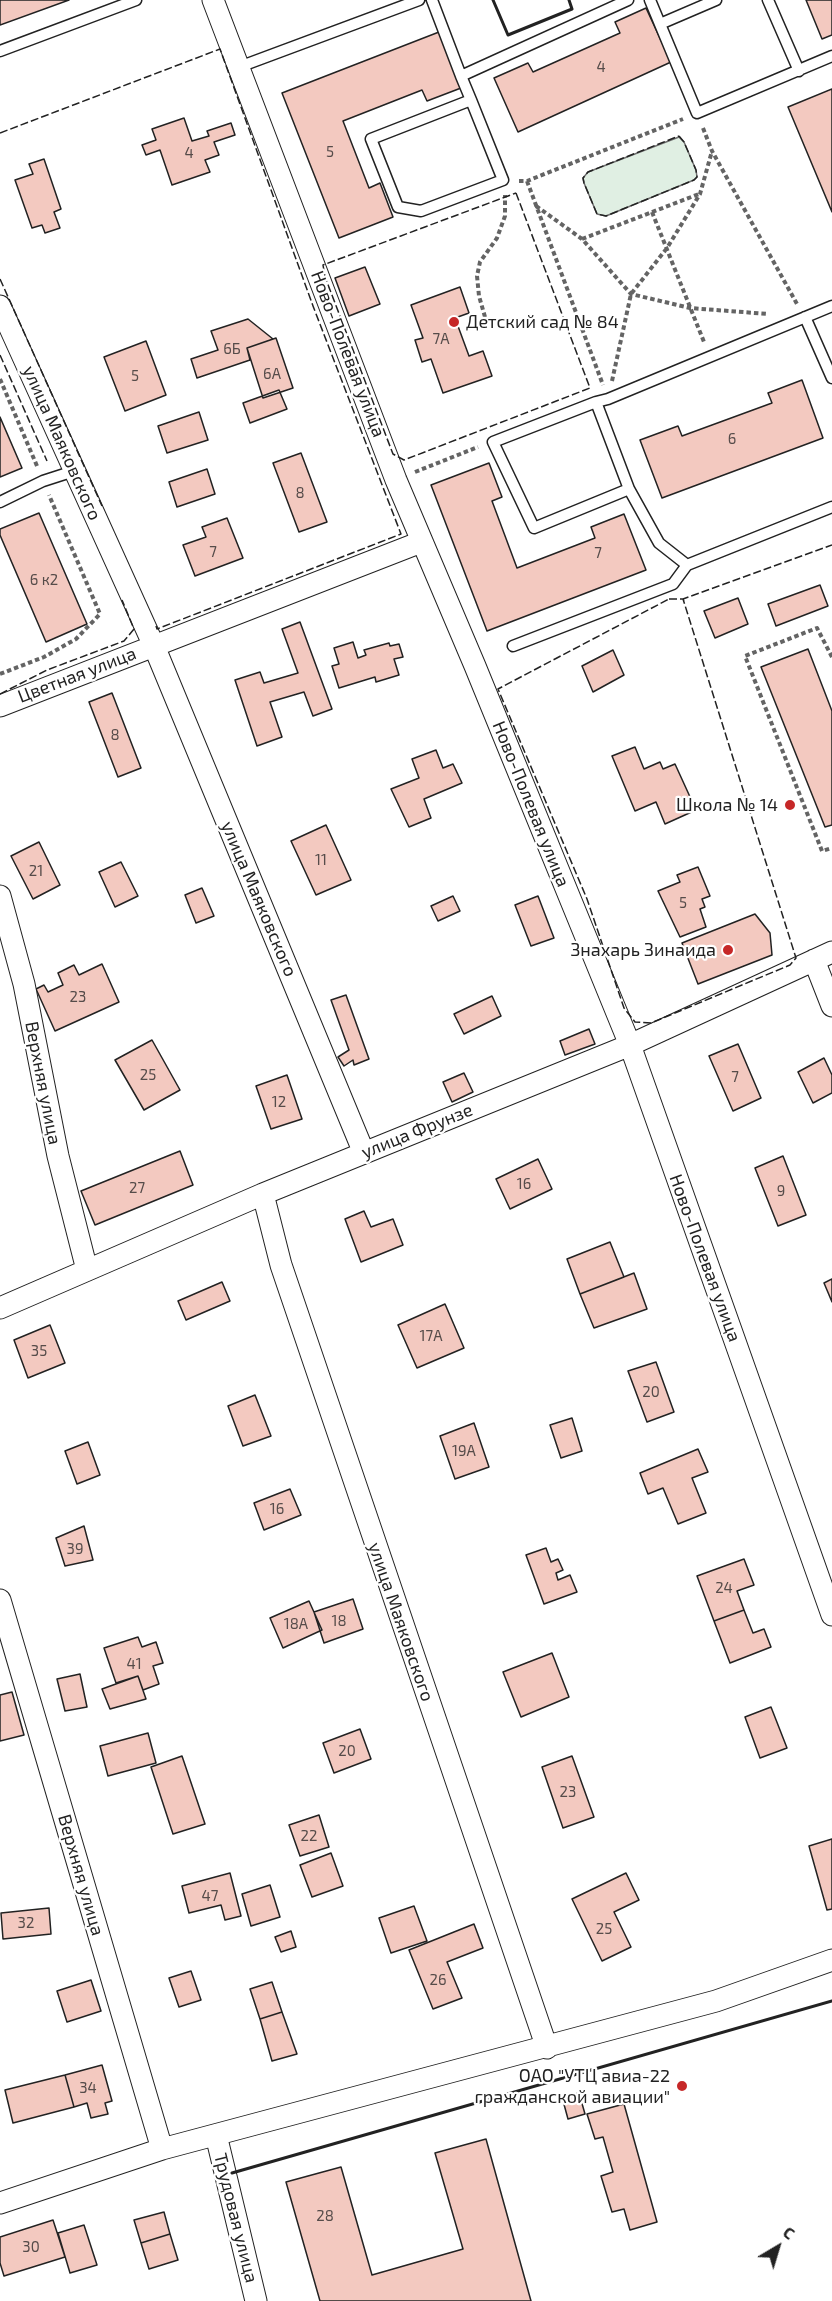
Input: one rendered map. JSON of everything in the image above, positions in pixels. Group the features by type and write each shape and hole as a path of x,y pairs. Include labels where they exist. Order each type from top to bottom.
{"street":[{"name":"Ново-Полевая улица","path":"213,0 396,480 475,666 630,1046 832,1615"},
{"name":"улица Маяковского","path":"0,306 154,646 364,1153"},
{"path":"154,646 421,542"},
{"name":"Цветная улица","path":"0,706 154,646"},
{"name":"Верхняя улица","path":"0,896 24,984 58,1156 87,1269"},
{"path":"823,956 832,1006"},
{"name":"улица Фрунзе","path":"0,1308 264,1194 630,1046 823,956"},
{"name":"улица Маяковского","path":"264,1194 281,1265 547,2048"},
{"name":"Верхняя улица","path":"0,1600 162,2149"},
{"path":"0,2204 162,2149 716,2001 832,1960"},
{"name":"Трудовая улица","path":"216,2135 256,2301"}],"lane":[{"path":"0,51 136,0"},
{"path":"239,67 419,0"},
{"path":"432,0 503,180 421,211 398,207 371,139 471,100"},
{"path":"461,76 628,0"},
{"path":"650,0 697,113 832,57"},
{"path":"660,24 716,0"},
{"path":"768,0 799,71"},
{"path":"629,489 534,528 493,442 608,399 832,306"},
{"path":"805,317 832,378"},
{"path":"596,402 629,489 659,543 687,565"},
{"path":"0,502 43,481 74,471"},
{"path":"513,646 673,584 687,565 832,507"}],"path":[{"path":"485,317 479,296 477,276 480,262 497,238 505,216 503,180 527,181 697,113 712,151 805,317"},
{"path":"608,399 631,294 667,248 700,194 712,151"},
{"path":"527,181 608,399"},
{"path":"582,238 700,194"},
{"path":"536,206 582,238 631,294 690,308 770,314"},
{"path":"652,212 709,356"},
{"path":"396,480 493,442"},
{"path":"0,674 44,657 76,639 100,614"},
{"path":"832,657 817,628 745,656 822,851 832,848"}],"green space":[{"path":"679,137 684,142 696,170 697,177 694,180 606,216 597,214 584,183 583,178 588,172"}],"building":[{"path":"0,0 69,0 0,25"},
{"path":"806,0 832,0 832,35 822,39"},
{"path":"646,8 671,62 518,132 494,78 528,63 533,72 620,33 615,22"},
{"path":"439,32 461,88 427,101 422,90 343,121 369,188 380,183 393,217 339,238 282,93"},
{"path":"832,89 832,212 788,107"},
{"path":"184,118 192,141 209,136 207,131 231,123 235,135 214,142 219,155 205,160 210,172 172,185 160,150 146,155 142,145 156,140 152,129"},
{"path":"44,159 61,209 54,212 60,228 45,233 42,225 32,228 15,180 33,174 29,164"},
{"path":"365,267 380,304 349,316 335,278"},
{"path":"460,287 469,313 455,318 469,356 483,351 492,376 443,393 431,359 422,362 415,340 423,338 411,305"},
{"path":"248,319 273,339 247,348 250,360 197,378 191,359 218,350 211,331"},
{"path":"276,338 293,388 263,398 247,348"},
{"path":"146,341 166,395 125,411 104,357"},
{"path":"802,380 823,438 662,498 640,440 678,426 682,436 772,403 768,393"},
{"path":"279,390 287,409 250,423 243,403"},
{"path":"199,412 208,440 167,453 158,426"},
{"path":"0,417 22,468 0,477"},
{"path":"301,453 327,522 299,532 273,463"},
{"path":"489,463 502,497 492,501 517,568 595,538 591,527 624,514 646,570 487,631 431,485"},
{"path":"207,469 215,494 177,507 169,482"},
{"path":"39,513 87,624 46,642 0,535 0,529"},
{"path":"227,518 243,558 195,576 183,545 206,537 202,527"},
{"path":"820,585 828,606 776,626 768,604"},
{"path":"738,598 748,624 715,638 704,611"},
{"path":"300,622 332,709 313,716 304,692 270,702 282,737 257,746 235,680 260,672 264,683 298,673 282,629"},
{"path":"353,642 358,658 366,655 364,650 389,643 390,646 399,644 403,657 394,659 399,675 376,682 375,677 339,688 332,666 339,664 334,648"},
{"path":"808,649 832,711 832,825 825,827 761,667"},
{"path":"613,650 624,675 593,692 582,666"},
{"path":"112,693 141,768 118,777 89,702"},
{"path":"635,747 644,769 660,762 663,769 675,764 696,810 665,824 656,802 635,811 612,756"},
{"path":"436,750 443,768 453,764 462,783 424,799 431,818 409,827 391,789 419,778 412,759"},
{"path":"326,825 351,880 316,895 291,841"},
{"path":"39,842 60,885 33,899 11,856"},
{"path":"121,862 138,896 115,907 99,872"},
{"path":"698,867 710,896 702,899 705,907 700,909 706,927 680,937 658,891 680,882 677,875"},
{"path":"202,888 214,916 196,923 185,895"},
{"path":"453,896 460,911 438,921 431,906"},
{"path":"538,896 554,938 531,946 515,905"},
{"name":"Знахарь Зинаида","path":"755,914 770,933 772,955 698,984 682,943"},
{"path":"102,964 119,1002 55,1031 36,989 44,985 48,992 63,985 58,973 74,965 79,975"},
{"path":"346,995 369,1059 354,1065 353,1060 344,1066 338,1057 349,1050 331,1000"},
{"path":"492,996 501,1016 464,1034 454,1014"},
{"path":"589,1029 595,1044 565,1055 560,1041"},
{"path":"152,1040 180,1090 144,1110 115,1060"},
{"path":"738,1044 761,1098 733,1111 709,1056"},
{"path":"824,1058 832,1075 832,1093 813,1103 798,1072"},
{"path":"464,1073 473,1092 452,1102 443,1082"},
{"path":"287,1075 302,1119 271,1129 256,1086"},
{"path":"180,1151 193,1185 95,1225 81,1191"},
{"path":"783,1156 806,1215 778,1226 755,1168"},
{"path":"538,1159 552,1189 510,1209 496,1179"},
{"path":"364,1211 371,1227 393,1219 403,1245 361,1262 345,1219"},
{"path":"610,1242 624,1277 580,1294 567,1259"},
{"path":"634,1273 647,1309 594,1328 580,1294"},
{"path":"832,1279 832,1302 824,1283"},
{"path":"222,1282 230,1301 186,1320 178,1301"},
{"path":"445,1304 464,1348 417,1368 398,1325"},
{"path":"50,1325 65,1363 28,1378 14,1340"},
{"path":"656,1362 674,1412 647,1422 628,1371"},
{"path":"255,1395 271,1436 243,1446 228,1406"},
{"path":"572,1418 582,1451 561,1458 550,1425"},
{"path":"474,1423 489,1467 455,1479 440,1436"},
{"path":"88,1442 100,1475 77,1484 65,1451"},
{"path":"698,1449 708,1472 692,1478 706,1513 678,1524 663,1488 648,1494 640,1473"},
{"path":"290,1489 301,1515 264,1530 254,1503"},
{"path":"84,1526 93,1560 65,1566 56,1538"},
{"path":"546,1548 551,1562 558,1559 563,1570 556,1573 558,1580 570,1575 577,1592 544,1604 526,1555"},
{"path":"744,1559 754,1585 737,1591 744,1610 714,1621 697,1576"},
{"path":"353,1599 363,1629 324,1643 314,1612"},
{"path":"309,1601 322,1630 283,1648 270,1618"},
{"path":"744,1610 753,1633 764,1629 771,1647 730,1663 714,1621"},
{"path":"138,1637 142,1647 156,1642 163,1663 153,1666 159,1684 143,1690 138,1676 116,1683 104,1648"},
{"path":"552,1653 569,1697 521,1717 503,1672"},
{"path":"80,1674 87,1707 65,1711 57,1679"},
{"path":"138,1676 146,1699 110,1709 102,1689"},
{"path":"12,1692 24,1735 0,1741 0,1695"},
{"path":"771,1707 787,1748 760,1758 745,1717"},
{"path":"360,1729 371,1759 334,1773 323,1743"},
{"path":"148,1733 156,1763 108,1776 100,1746"},
{"path":"182,1756 205,1824 173,1834 151,1767"},
{"path":"572,1756 594,1817 563,1828 542,1767"},
{"path":"319,1815 329,1847 300,1856 289,1825"},
{"path":"832,1839 832,1909 827,1910 809,1846"},
{"path":"331,1853 343,1886 312,1897 300,1865"},
{"path":"230,1873 241,1916 225,1920 221,1905 189,1913 182,1886"},
{"path":"626,1873 639,1900 614,1912 631,1947 602,1961 572,1899"},
{"path":"270,1885 280,1917 251,1926 242,1894"},
{"path":"414,1906 427,1941 391,1953 379,1918"},
{"path":"49,1908 51,1934 3,1939 1,1913"},
{"path":"474,1924 483,1948 447,1962 462,1998 433,2009 409,1950"},
{"path":"291,1931 296,1947 281,1952 275,1937"},
{"path":"191,1971 201,2000 179,2007 169,1978"},
{"path":"91,1980 101,2011 67,2022 57,1991"},
{"path":"272,1982 282,2012 260,2019 250,1989"},
{"path":"282,2012 297,2054 272,2061 260,2019"},
{"path":"102,2065 112,2101 105,2103 108,2114 91,2118 87,2103 74,2107 65,2075"},
{"path":"65,2075 74,2107 13,2123 5,2090"},
{"path":"579,2093 585,2114 568,2119 562,2097"},
{"path":"624,2104 657,2222 630,2230 624,2209 612,2212 601,2176 613,2172 603,2137 595,2139 587,2114"},
{"path":"486,2139 531,2301 320,2301 286,2182 341,2167 372,2275 463,2249 435,2153"},
{"path":"164,2212 170,2234 141,2243 134,2220"},
{"path":"53,2220 65,2257 4,2276 0,2263 0,2237"},
{"path":"84,2225 97,2265 70,2273 58,2233"},
{"path":"170,2234 178,2260 149,2269 141,2243"}],"fence":[{"path":"0,133 220,49 313,306 401,534 157,629 156,626"},
{"path":"679,136 696,170 697,177 694,180 606,216 597,214 584,183 583,178 588,172 679,136"},
{"path":"516,193 590,388 404,460 393,454 325,277 323,265 516,193"},
{"path":"0,279 102,506"},
{"path":"0,355 47,461"},
{"path":"684,601 683,599 832,545"},
{"path":"669,599 683,599 796,958 790,965 651,1023 635,1022 624,1008 587,899 498,689 669,599"},
{"path":"0,694 47,670 124,641 134,629 122,600"}],"wall":[{"path":"493,0 508,35 572,9 569,0"},
{"path":"232,2173 832,2001"}],"place":[{"name":"Детский сад № 84","path":"454,322"},
{"name":"Школа № 14","path":"790,805"},
{"name":"Знахарь Зинаида","path":"728,950"},
{"name":"ОАО \"УТЦ авиа-22 гражданской авиации\"","path":"682,2086"}]}
